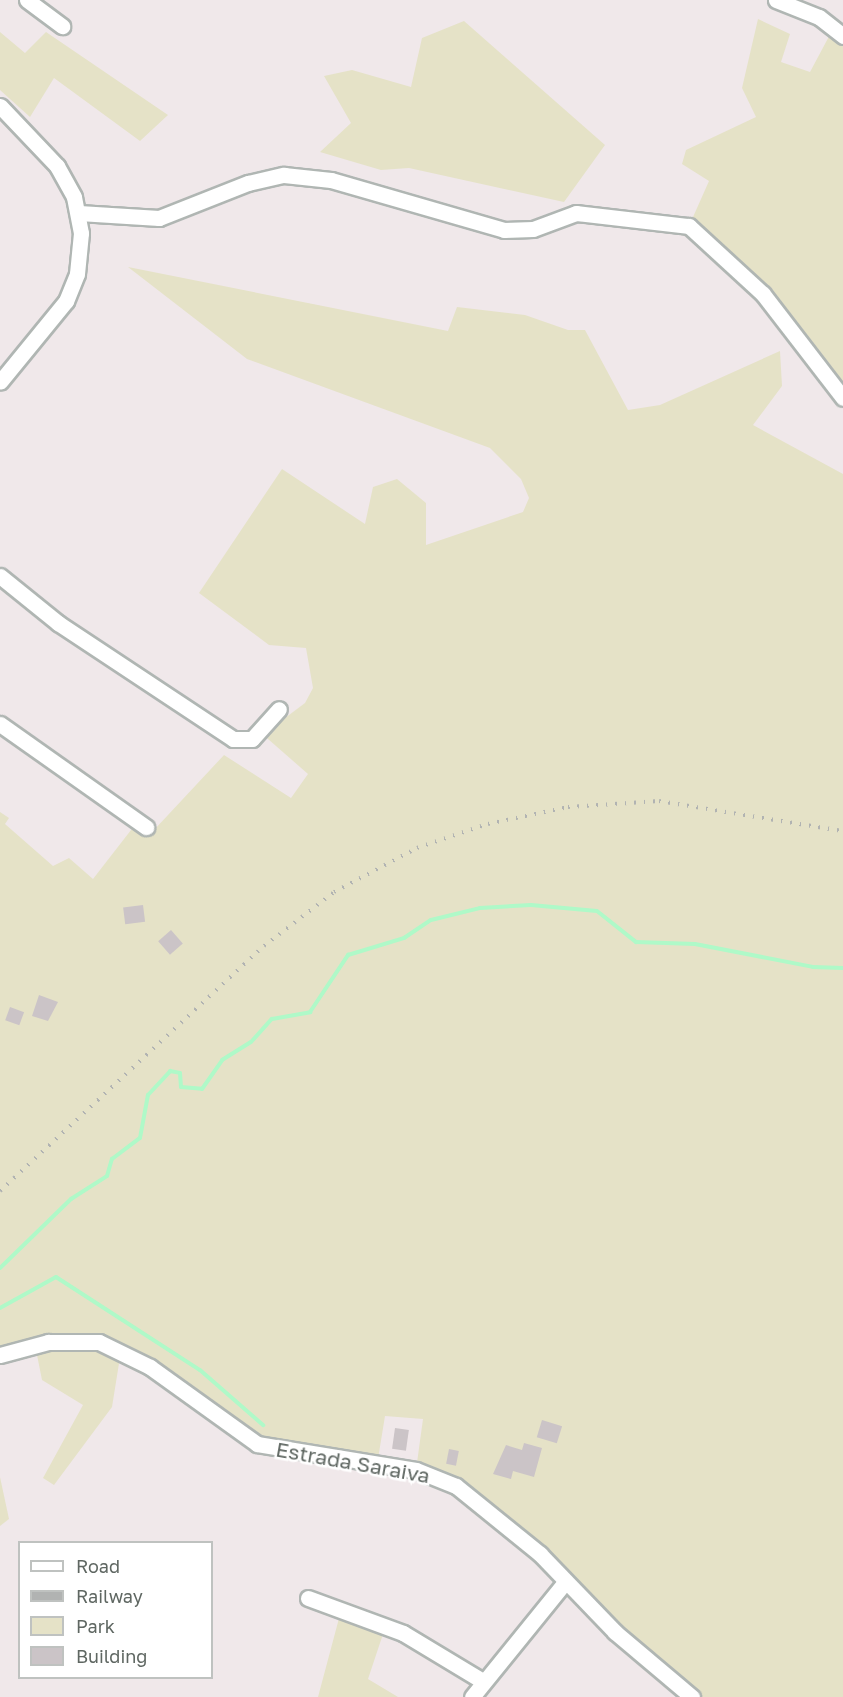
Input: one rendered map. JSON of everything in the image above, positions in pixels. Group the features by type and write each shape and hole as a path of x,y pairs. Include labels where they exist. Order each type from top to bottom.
{"street":[{"path":"27,0 62,26"},
{"path":"776,0 819,17 843,36"},
{"path":"0,106 57,166 79,213 73,287 52,321 0,382"},
{"path":"79,213 159,218 248,183 298,176 332,180 504,230 532,229 576,213 689,226 763,294 843,398"},
{"path":"0,576 58,623 233,739 252,739 279,710"},
{"path":"0,724 146,826"},
{"name":"Estrada Saraiva","path":"0,1355 78,1340 122,1350 257,1444 416,1470 456,1486 540,1554 565,1582 692,1697"},
{"path":"472,1697 481,1680 565,1582"},
{"path":"308,1598 403,1633 481,1680"}],"green space":[{"path":"758,19 790,34 781,62 810,72 834,27 843,36 843,398 763,294 689,226 709,181 682,164 686,150 756,117 742,88"},
{"path":"464,21 605,145 564,202 409,168 381,170 320,152 351,123 324,76 352,70 411,87 422,38"},
{"path":"0,32 25,53 46,32 168,115 140,141 54,78 30,117 0,90"},
{"path":"128,267 448,331 457,307 525,315 568,330 585,330 628,410 660,405 780,351 782,386 753,425 843,474 843,1697 692,1697 474,1496 416,1470 423,1419 385,1416 377,1465 257,1444 121,1351 112,1407 54,1485 43,1478 83,1405 42,1380 35,1345 0,1355 0,812 9,818 5,824 53,866 69,858 93,879 138,821 154,830 224,755 291,798 308,774 260,732 277,712 285,718 305,703 313,688 306,648 269,645 199,593 282,469 365,524 373,487 397,479 426,503 426,545 523,512 529,498 521,479 490,448 247,359"},
{"path":"0,1477 9,1519 0,1526"},
{"path":"342,1607 386,1625 368,1679 398,1697 318,1697"}],"building":[{"path":"143,905 145,922 125,924 123,907"},
{"path":"171,930 183,944 170,955 158,941"},
{"path":"39,995 58,1002 48,1021 32,1016"},
{"path":"10,1007 24,1012 19,1025 5,1020"},
{"path":"542,1420 562,1426 557,1443 537,1437"},
{"path":"395,1428 409,1430 406,1451 392,1449"},
{"path":"524,1443 542,1448 534,1477 513,1471 511,1479 493,1474 506,1445 522,1450"},
{"path":"449,1449 459,1451 456,1466 446,1464"}],"waterway":[{"path":"0,1268 71,1199 107,1176 112,1159 140,1138 148,1095 170,1071 180,1073 181,1087 202,1089 222,1060 251,1042 272,1019 310,1012 348,955 404,938 431,920 480,908 531,905 597,911 636,942 695,944 813,967 843,968"},
{"path":"0,1308 56,1277 200,1370 263,1425"}],"railway":[{"path":"0,1191 264,946 334,892 417,848 488,824 568,807 659,801 843,831"}]}
